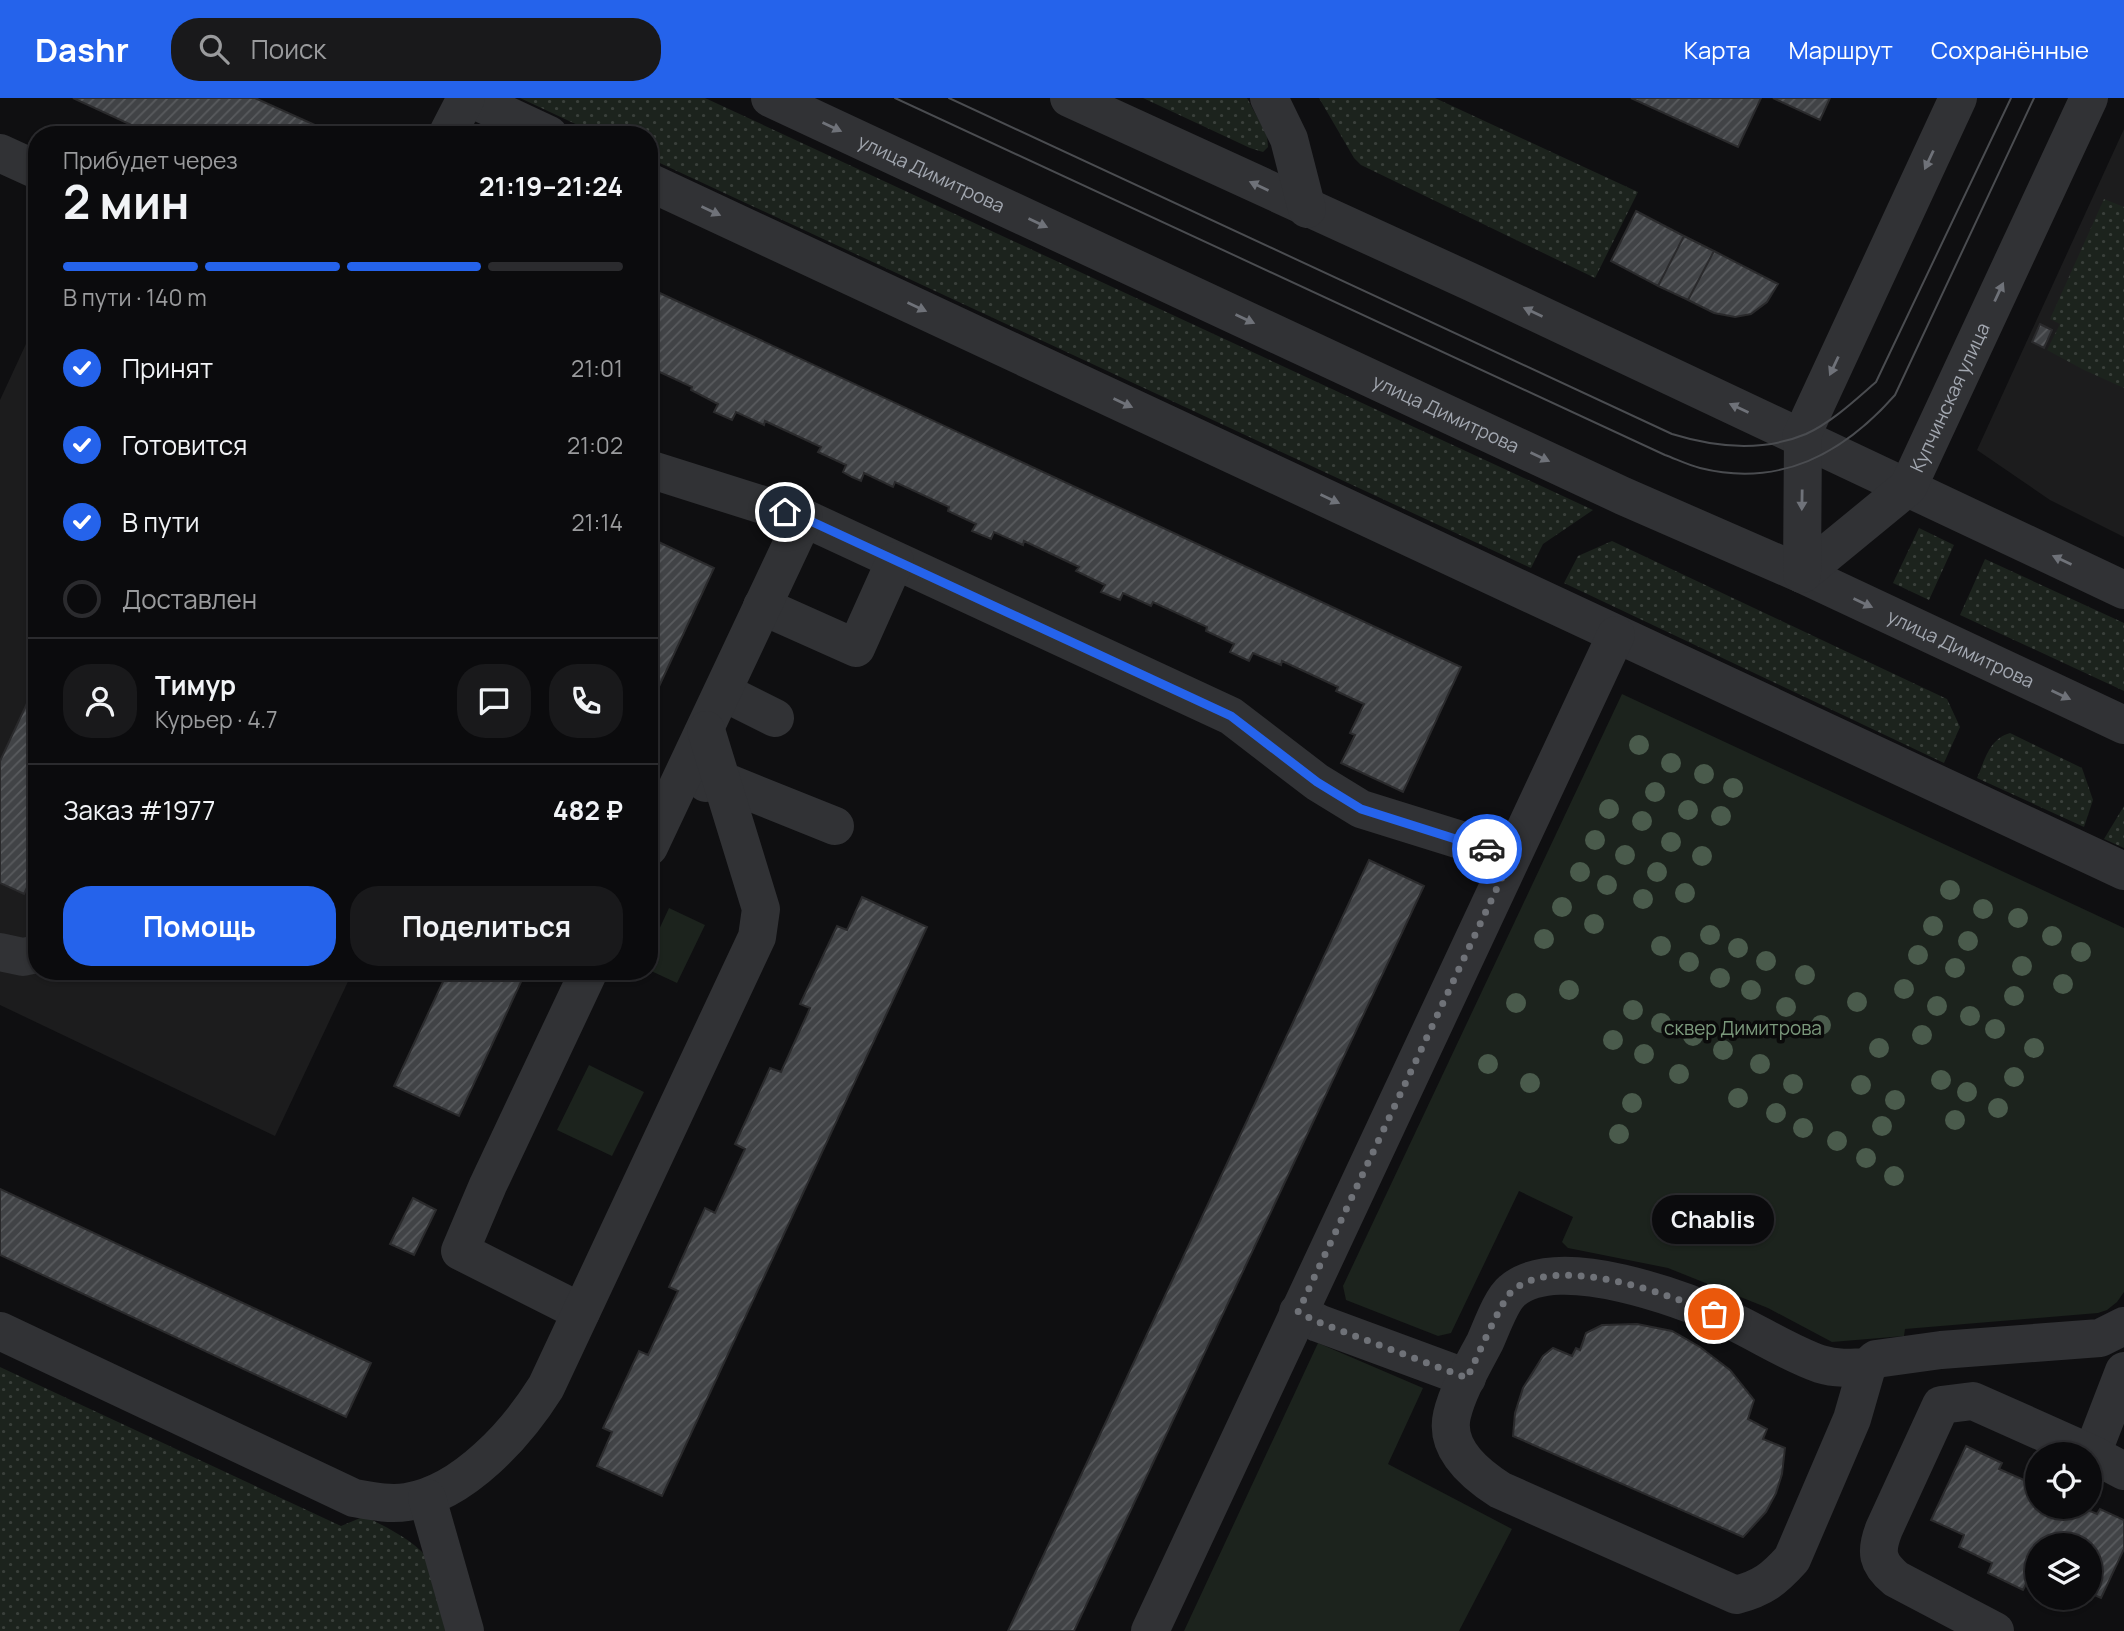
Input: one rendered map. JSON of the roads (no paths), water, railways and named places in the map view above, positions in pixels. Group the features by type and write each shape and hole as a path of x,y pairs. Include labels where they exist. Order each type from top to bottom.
{"street":[{"path":"452,126 468,98 529,126"},
{"name":"улица Димитрова","path":"770,98 1613,491 1802,574 2124,725"},
{"path":"1069,98 1474,284 2124,590"},
{"path":"1269,98 1289,139 1307,209"},
{"path":"1801,437 1958,98"},
{"name":"Купчинская улица","path":"1802,574 1908,487 2089,98"},
{"path":"0,153 28,166"},
{"path":"658,186 2124,872"},
{"path":"1801,437 1802,435 1802,574"},
{"path":"658,471 804,518 1231,716 1317,782 1361,809 1512,856"},
{"path":"658,829 804,518"},
{"path":"762,606 856,648 895,561"},
{"path":"1150,1631 1616,635"},
{"path":"723,692 775,718"},
{"path":"0,1331 354,1498 404,1503 427,1498 446,1489 471,1470 512,1434 527,1417 546,1387 757,937 761,909 706,730"},
{"path":"679,785 723,781 835,826"},
{"path":"0,952 28,956"},
{"path":"581,1312 460,1251 488,1185 586,980"},
{"path":"1867,1367 1841,1368 1820,1364 1695,1305 1626,1285 1571,1276 1541,1277 1523,1282 1509,1293 1467,1378 1450,1427 1463,1460 1500,1490 1736,1595 1757,1590 1776,1576 1792,1559 1852,1419 1867,1367 1876,1359 2100,1338 2124,1326"},
{"path":"1298,1312 1467,1378"},
{"path":"1995,1631 1896,1579 1885,1570 1878,1556 1878,1545 1884,1529 1941,1405 1973,1401 2108,1462 2124,1371"},
{"path":"427,1498 465,1631"}],"tram line":[{"path":"895,98 1665,455 1700,468 1729,473 1757,473 1808,461 1854,434 1895,395 2034,98"},
{"path":"949,98 1672,434 1739,446 1790,440 1806,434 1834,417 1876,382 2011,98"}],"place":[{"name":"Chablis","path":"1714,1314"}],"park label":[{"name":"сквер Димитрова","path":"1743,1028"}]}
